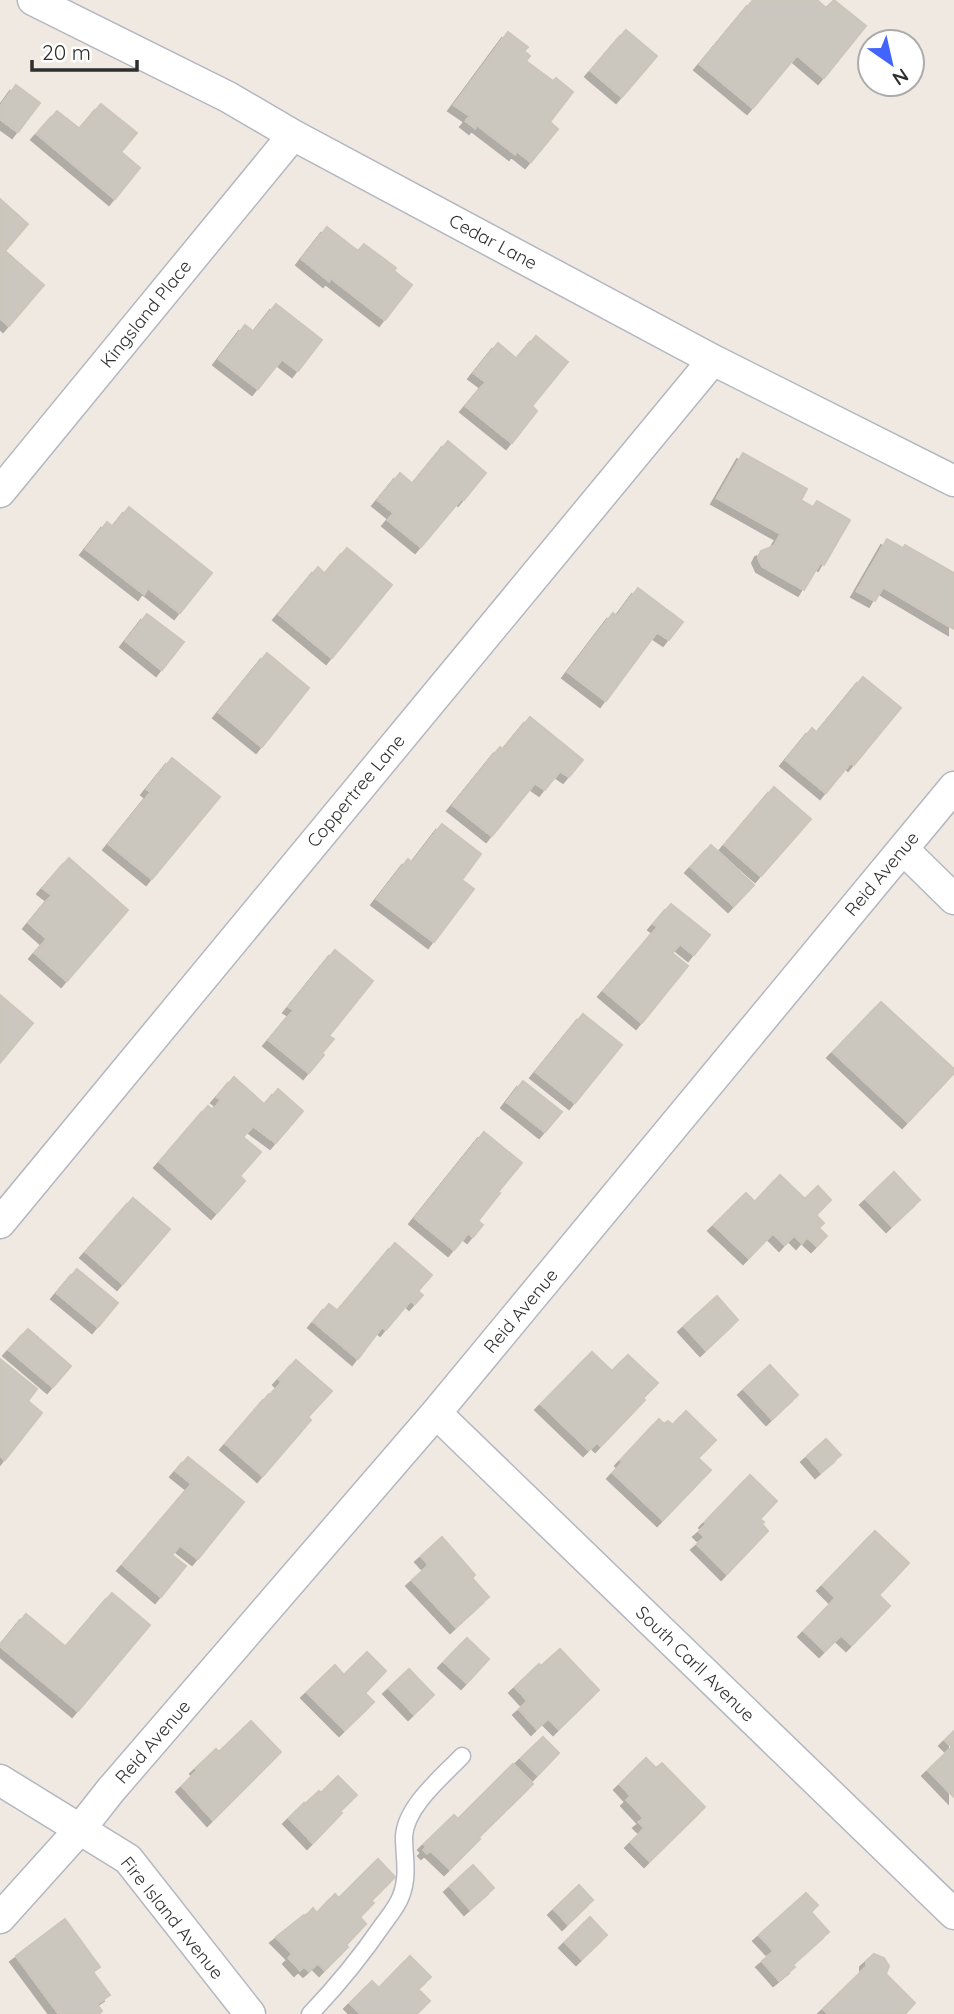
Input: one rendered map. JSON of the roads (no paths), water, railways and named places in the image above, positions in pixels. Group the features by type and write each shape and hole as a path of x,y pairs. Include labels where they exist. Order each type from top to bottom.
{"street":[{"name":"Cedar Lane","path":"33,0 228,97 293,135 713,360 954,481"},
{"name":"Kingsland Place","path":"0,492 293,135"},
{"name":"Coppertree Lane","path":"0,1223 713,360"},
{"name":"Reid Avenue","path":"81,1828 436,1413 954,788"},
{"path":"903,849 954,900"},
{"name":"South Carll Avenue","path":"436,1413 954,1914"},
{"name":"Fire Island Avenue","path":"0,1780 128,1858 250,2014"},
{"path":"0,1918 81,1828"}],"lane":[{"path":"310,2014 366,1950 397,1903 407,1870 404,1834 408,1820 415,1806 462,1756"}]}
